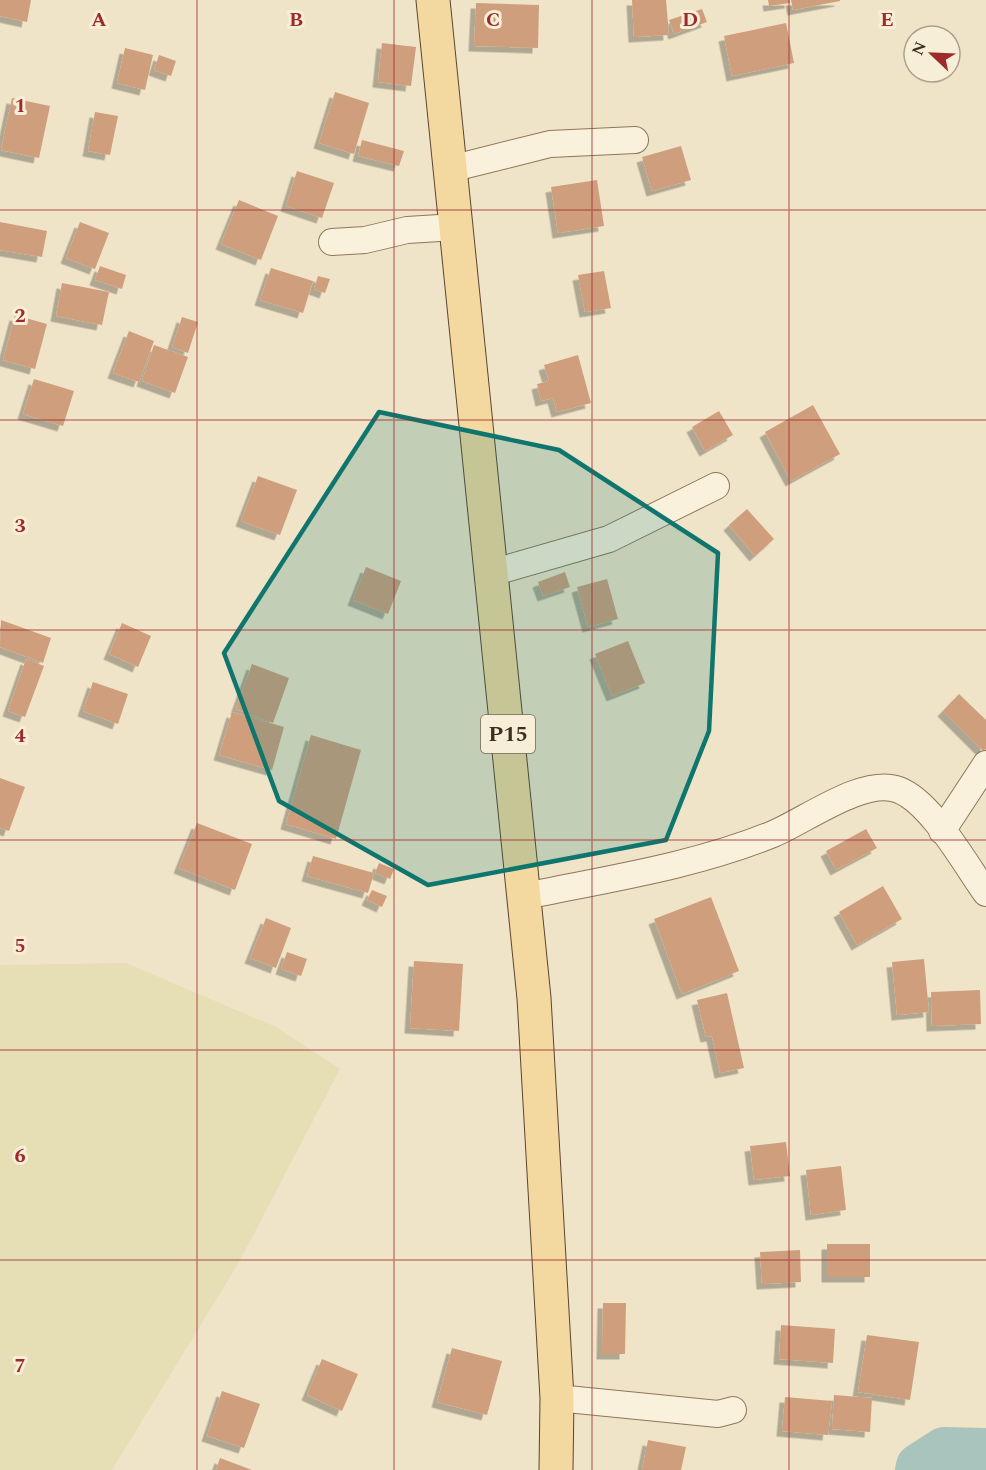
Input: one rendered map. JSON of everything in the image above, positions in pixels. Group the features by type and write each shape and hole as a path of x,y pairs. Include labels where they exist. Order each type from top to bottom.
{"main road":[{"name":"P15","path":"433,0 525,897 541,1092 558,1398 556,1470"}],"street":[{"path":"450,169 550,144 635,140"},
{"path":"332,242 365,240 407,230 456,227"},
{"path":"491,573 609,539 716,486"},
{"path":"942,831 986,764"},
{"path":"525,897 648,870 736,846 773,834 874,786 898,789 922,807 986,893"},
{"path":"558,1398 718,1414 733,1410"}],"highlighted area":[{"path":"379,412 559,450 718,553 709,731 666,840 428,885 279,801 224,653"}],"shaded area":[{"path":"126,963 276,1027 340,1069 238,1264 112,1470 0,1470 0,965"}],"building":[{"path":"0,0 31,0 27,22 0,16"},
{"path":"632,0 666,0 669,35 634,37"},
{"path":"768,0 790,0 790,3 769,6"},
{"path":"791,0 840,0 840,1 793,10"},
{"path":"476,3 539,5 538,48 474,46"},
{"path":"702,9 707,22 674,34 669,20"},
{"path":"786,23 794,63 732,76 724,36"},
{"path":"382,43 416,47 411,86 378,82"},
{"path":"125,48 153,55 145,90 117,83"},
{"path":"159,55 176,61 171,76 154,70"},
{"path":"335,92 369,103 354,154 319,143"},
{"path":"12,98 50,106 39,158 1,150"},
{"path":"95,112 118,116 110,155 88,151"},
{"path":"362,140 404,151 399,166 358,156"},
{"path":"681,146 691,180 652,191 642,157"},
{"path":"297,171 334,183 322,218 286,206"},
{"path":"597,180 604,226 558,233 551,187"},
{"path":"239,200 278,216 261,260 221,244"},
{"path":"0,222 47,231 42,257 0,250"},
{"path":"80,222 109,233 95,269 66,258"},
{"path":"100,266 126,275 122,289 95,280"},
{"path":"271,268 313,281 303,313 260,300"},
{"path":"604,271 611,308 585,312 578,275"},
{"path":"318,276 330,279 325,293 314,289"},
{"path":"62,283 109,292 102,325 56,316"},
{"path":"15,315 47,324 35,369 3,360"},
{"path":"182,317 198,322 188,353 172,347"},
{"path":"129,331 154,341 139,382 113,373"},
{"path":"154,345 188,357 175,393 142,381"},
{"path":"578,355 591,403 557,412 553,398 541,401 537,384 549,381 544,365"},
{"path":"34,379 74,391 63,426 23,414"},
{"path":"813,405 840,454 791,481 765,432"},
{"path":"719,411 733,435 705,451 692,427"},
{"path":"258,476 297,490 280,535 241,521"},
{"path":"747,509 774,539 755,556 729,525"},
{"path":"366,567 401,581 388,614 353,600"},
{"path":"565,572 570,587 543,596 538,582"},
{"path":"607,579 618,619 588,627 577,587"},
{"path":"1,620 51,638 43,663 0,647"},
{"path":"122,623 151,636 138,667 109,654"},
{"path":"628,641 645,683 612,696 595,654"},
{"path":"26,659 44,666 25,717 8,711"},
{"path":"252,664 289,678 273,723 236,709"},
{"path":"93,682 128,694 118,724 83,711"},
{"path":"959,694 986,720 986,749 983,751 943,711"},
{"path":"232,712 284,727 272,770 219,755"},
{"path":"311,735 361,750 336,839 286,824"},
{"path":"0,778 25,787 9,831 0,828"},
{"path":"197,823 252,844 235,890 179,868"},
{"path":"866,829 877,848 836,870 826,851"},
{"path":"313,856 374,873 368,893 307,876"},
{"path":"379,863 394,869 390,879 375,873"},
{"path":"883,886 902,919 857,945 839,912"},
{"path":"372,890 387,896 382,907 367,900"},
{"path":"711,897 739,971 682,994 654,919"},
{"path":"266,918 291,928 276,968 250,958"},
{"path":"287,952 307,959 301,976 281,969"},
{"path":"924,959 929,1012 897,1015 892,962"},
{"path":"414,961 463,964 459,1031 410,1028"},
{"path":"980,990 981,1024 932,1026 931,992"},
{"path":"727,993 744,1068 720,1073 712,1036 706,1037 697,1000"},
{"path":"786,1142 790,1176 754,1180 750,1146"},
{"path":"841,1166 846,1210 811,1215 806,1170"},
{"path":"827,1244 870,1244 870,1277 827,1277"},
{"path":"800,1250 801,1282 762,1284 760,1252"},
{"path":"603,1303 626,1303 625,1354 602,1354"},
{"path":"781,1325 835,1329 833,1363 779,1359"},
{"path":"867,1335 919,1342 910,1400 858,1392"},
{"path":"452,1348 502,1361 487,1415 437,1402"},
{"path":"322,1359 358,1374 342,1411 307,1395"},
{"path":"222,1391 260,1404 244,1448 207,1436"},
{"path":"834,1395 872,1398 870,1432 832,1429"},
{"path":"785,1397 832,1401 828,1435 782,1431"},
{"path":"648,1440 686,1447 681,1470 642,1470"},
{"path":"220,1458 252,1470 216,1470"}],"waterway":[{"path":"918,1470 919,1466 944,1450 986,1451"}]}
